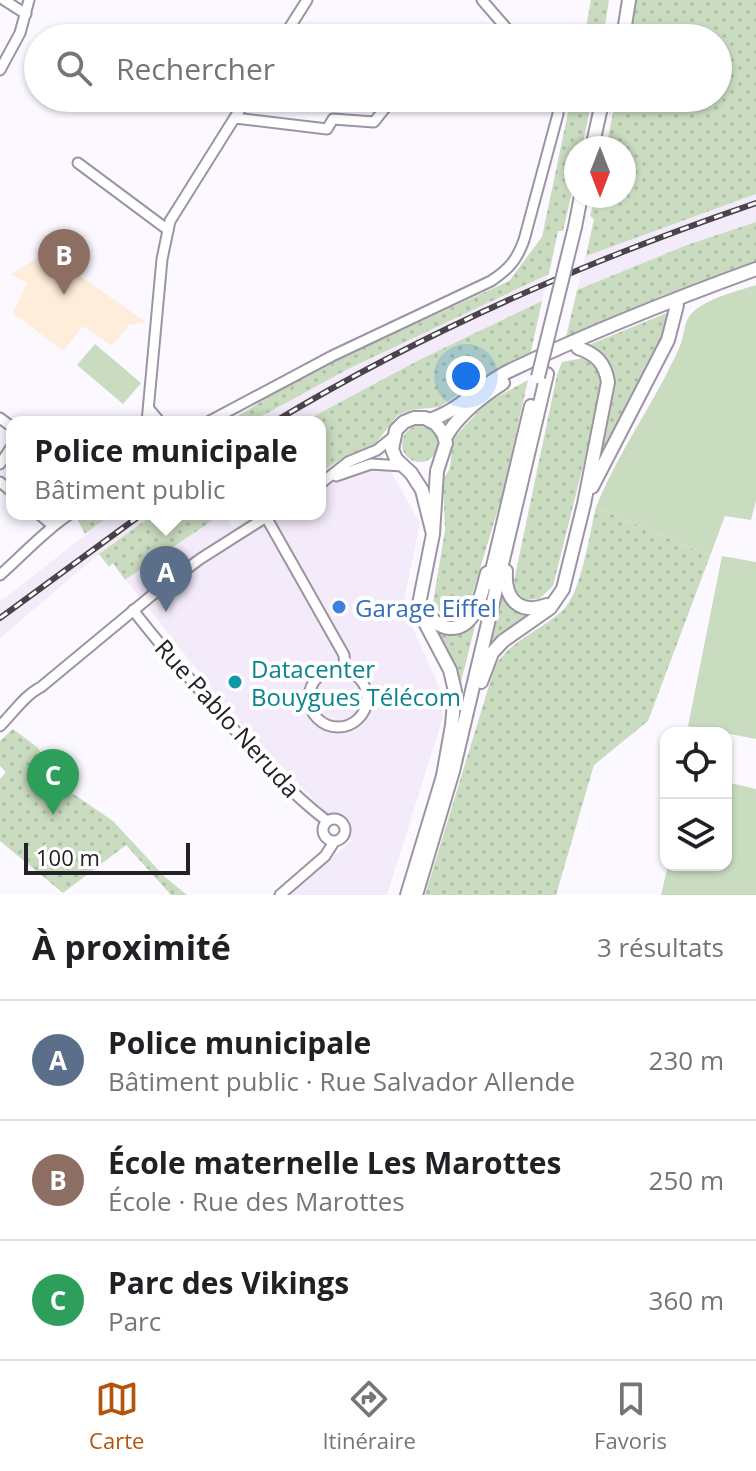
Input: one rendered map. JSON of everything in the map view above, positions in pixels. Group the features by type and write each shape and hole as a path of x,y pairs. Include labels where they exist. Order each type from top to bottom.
{"main road":[{"path":"617,24 621,0"},
{"path":"625,24 629,0"},
{"path":"595,136 600,112"},
{"path":"603,136 608,112"},
{"path":"579,225 580,208"},
{"path":"448,774 501,532 585,208"},
{"path":"429,420 456,408 487,383 528,363 665,302 756,269"},
{"path":"445,438 458,420 492,390 677,305 756,276"},
{"path":"584,504 668,340 677,305"},
{"path":"407,895 492,653 503,641 550,608 565,581 608,382 599,359 578,348"},
{"path":"416,895 517,501 543,376"},
{"path":"433,534 424,494 393,453 393,437 406,420 429,420 440,428 445,438 444,453 439,462 433,534 419,604 422,617 447,665 455,691 448,774"},
{"path":"405,467 426,470 439,462"},
{"path":"517,501 506,573 507,592 516,605 529,609 557,600"},
{"path":"421,593 427,613 437,624 450,628 469,621 501,532"}],"street":[{"path":"4,0 26,14"},
{"path":"0,70 20,33 29,0"},
{"path":"292,24 307,0"},
{"path":"482,0 503,24"},
{"path":"148,416 162,259 168,230 175,210 239,112"},
{"path":"235,118 327,129 333,119 374,122 382,112"},
{"path":"219,416 332,356 491,281 511,266 524,240 558,112"},
{"path":"78,163 168,230"},
{"path":"149,409 155,416"},
{"path":"326,479 348,462 377,450 393,437"},
{"path":"326,481 371,464 405,467"},
{"path":"46,520 52,525"},
{"path":"0,575 60,520"},
{"path":"0,726 30,693 133,610 200,559 262,520"},
{"path":"270,520 344,655 345,670"},
{"name":"Rue Pablo Neruda","path":"133,610 250,748 303,803 327,821 339,820 344,825 344,836 334,842"},
{"path":"337,669 345,670 364,686 366,703 363,712 350,724 333,727 313,714 309,697 311,688 321,675 337,669"},
{"path":"280,895 325,856 334,842 323,834 327,821"}],"shaded area":[{"path":"756,194 756,222 687,245 577,290 585,256"},
{"path":"41,256 67,273 70,269 146,322 129,325 112,346 83,326 63,351 13,313 27,283 11,274"},
{"path":"549,274 542,301 419,360 314,416 262,416 350,368"},
{"path":"375,444 420,523 403,606 440,689 443,717 387,895 290,895 352,840 232,714 126,580 213,520 227,520 234,528 246,520 326,520 326,468"},
{"path":"104,520 146,520 99,554 0,638 0,602"}],"green space":[{"path":"591,0 609,0 605,24 587,24"},
{"path":"633,0 756,0 756,194 586,256 594,219 590,216 592,208 636,208 636,136 608,136 613,112 732,112 732,24 629,24"},
{"path":"568,112 589,112 584,136 564,136 564,208 568,208 563,231 558,231 549,274 350,368 262,416 238,416 308,373 509,281 542,237"},
{"path":"756,222 756,262 662,296 566,337 577,290 687,245"},
{"path":"756,285 756,501 751,520 725,516 710,556 596,507 680,346 690,316 715,299"},
{"path":"542,301 530,356 490,374 439,407 411,410 398,415 375,444 326,468 326,416 314,416 419,360"},
{"path":"669,312 665,339 602,462 597,461 610,413 613,380 610,366 601,354 586,346"},
{"path":"95,344 141,383 123,404 77,365"},
{"path":"583,358 595,367 600,378 598,406 553,586 539,599 525,600 515,590 514,581 557,375 562,362"},
{"path":"528,380 502,496 469,605 457,615 442,615 433,603 445,530 443,480 450,468 453,439 486,403"},
{"path":"420,426 433,431 438,444 433,457 420,462 407,457 402,444 407,431"},
{"path":"596,507 710,556 648,721 594,765 556,895 425,895 495,666 517,642 553,618 569,602 580,577"},
{"path":"78,520 104,520 85,534"},
{"path":"146,520 213,520 125,580 113,563 109,567 99,554"},
{"path":"722,556 756,562 756,739 732,734 732,727 688,726"},
{"path":"502,596 537,613 490,650"},
{"path":"474,624 460,686 436,631 469,628"},
{"path":"13,729 37,747 66,789 113,821 165,877 187,895 171,895 126,845 63,893 0,841 0,779 6,772 0,766 0,741"},
{"path":"732,783 756,789 756,895 661,895 667,871 732,871"}],"railway":[{"path":"284,416 390,357 509,300 631,248 756,203"},
{"path":"0,618 134,520"}],"place":[{"name":"École maternelle Les Marottes","path":"64,295"},
{"name":"Garage Eiffel","path":"339,607"},
{"name":"Police municipale","path":"166,612"},
{"name":"Datacenter Bouygues Télécom","path":"235,682"},
{"name":"Parc des Vikings","path":"53,815"}]}
